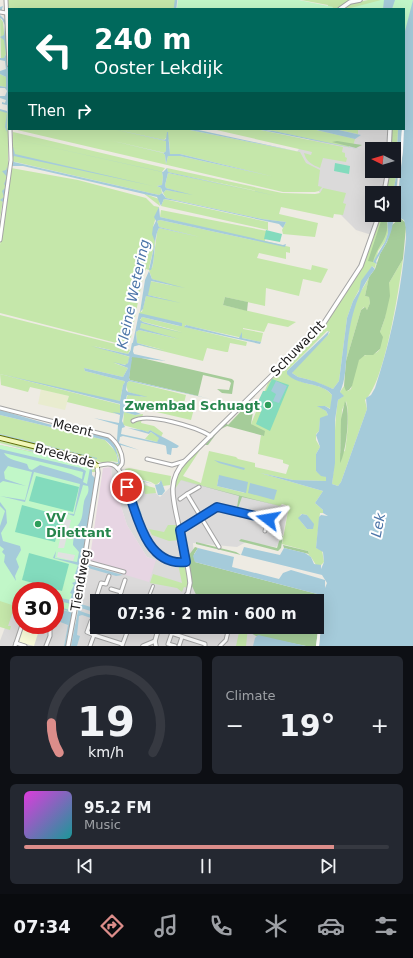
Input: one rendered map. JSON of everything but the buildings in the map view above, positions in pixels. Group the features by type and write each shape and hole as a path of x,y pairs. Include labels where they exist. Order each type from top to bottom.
{"main road":[{"name":"Breekade","path":"0,439 93,461 97,466"}],"street":[{"path":"6,0 8,48"},
{"path":"341,8 350,2 360,0"},
{"path":"0,12 6,13"},
{"path":"0,240 10,162 10,130"},
{"path":"389,142 390,130"},
{"name":"Schuwacht","path":"180,530 173,500 172,486 174,476 185,461 322,326 361,266 376,222"},
{"name":"Meent","path":"0,408 109,436 115,443 122,456 122,464 118,469"},
{"path":"133,421 144,417 192,428 211,436"},
{"path":"147,459 172,465 185,461"},
{"name":"Breekade","path":"97,466 108,464 118,469"},
{"name":"Tiendweg","path":"68,645 84,561 97,466"},
{"path":"118,469 127,487 142,529 150,545 162,558 186,562"},
{"path":"180,499 199,487"},
{"path":"187,494 200,518 219,547"},
{"path":"187,594 190,588 180,530 218,507 268,519 265,531"},
{"path":"84,561 124,572"},
{"path":"97,594 101,582 106,584 109,576"},
{"path":"110,589 121,592 125,580"},
{"path":"150,594 154,586"},
{"path":"90,624 87,632 90,633"},
{"path":"19,634 16,645 25,646"},
{"path":"46,646 50,634"},
{"path":"90,646 94,635 122,645 126,634"},
{"path":"156,646 155,641 157,634"},
{"path":"171,634 168,644 174,646"},
{"path":"174,634 205,644 205,646"},
{"path":"220,646 226,640 227,634"},
{"path":"179,646 182,637"},
{"path":"143,646 155,641"}],"shaded area":[{"path":"323,130 393,130 392,142 365,142 365,178 389,178 387,186 365,186 365,222 379,222 375,236 356,230 320,194 313,175 297,152 302,144"},
{"path":"41,389 69,396 65,410 38,404"},
{"path":"118,466 145,483 160,497 180,478 289,507 281,542 276,547 246,542 237,547 193,543 197,594 90,594 90,634 264,634 282,646 66,646 70,624 77,624 89,564 156,560 147,557 127,525 112,478 111,467"},
{"path":"111,467 112,478 127,525 147,557 156,560 149,582 89,564 103,468"},
{"path":"65,519 71,520 64,548 58,548"},
{"path":"58,552 75,555 73,561 57,557"},
{"path":"12,609 12,634 64,634 64,622 69,623 64,646 0,646 0,641"},
{"path":"21,634 38,634 34,646 18,642"}],"green space":[{"path":"7,0 175,0 175,8 8,8 8,19"},
{"path":"178,0 299,0 333,7 332,8 177,8"},
{"path":"301,0 353,0 340,8 328,8 328,5"},
{"path":"368,0 384,0 383,8 344,8 350,4"},
{"path":"381,0 413,0 405,47 405,8 351,8"},
{"path":"0,18 3,22 6,54 4,58 1,58"},
{"path":"0,74 6,77 6,87 0,86"},
{"path":"0,110 8,112 8,167 0,219"},
{"path":"17,130 118,130 190,130 300,152 306,163 320,170 318,186 322,187 319,191 283,192","holes":["118,130 164,140 166,138 169,140 170,154 180,154 275,177 180,156 168,156 166,164 165,155 163,153 109,140 165,153 166,141"]},
{"path":"216,130 261,130 343,147 342,152 345,153 345,157 347,158 346,162 323,158 320,168 310,163 306,159 304,153 311,155 312,152"},
{"path":"268,130 316,130 355,139 353,146 349,145 349,147"},
{"path":"339,130 358,130 358,134"},
{"path":"392,130 398,130 397,142 391,142"},
{"path":"13,132 165,168 162,172 162,185 157,186 161,188 162,193 159,195 11,161"},
{"path":"337,141 362,145 356,148 332,142"},
{"path":"335,163 350,166 349,174 334,171"},
{"path":"11,168 78,180 146,198 154,206 159,207 153,227 155,242 149,268 152,268 153,264 157,232 159,228 200,237 159,227 157,221 160,220 262,242 160,217 161,210 267,231 265,241 290,247 290,253 286,252 286,259 259,253 257,258 311,270 312,265 328,269 321,283 303,279 299,296 266,288 265,306 225,297 223,305 296,322 288,327 268,323 264,332 243,328 263,333 261,342 185,325 185,327 247,342 246,346 230,343 228,352 207,348 203,361 146,347 139,345 164,350 137,343 136,332 139,330 178,339 141,329 139,326 141,323 182,332 140,321 142,317 179,326 182,325 180,323 139,314 140,311 142,312 146,296 166,299 147,295 150,281 174,286 152,279 149,270 146,269 143,277 131,337 124,345 0,313 0,245"},
{"path":"167,168 282,193 315,194 320,193 323,188 346,193 343,203 346,204 343,215 334,214 333,218 281,207 279,214 318,223 315,237 283,234 282,230 286,222 262,219 166,198 163,193 166,190 180,192 166,188 165,185 168,173 276,195 176,174 168,172"},
{"path":"388,178 396,178 394,186 386,186"},
{"path":"143,193 159,199 160,206"},
{"path":"164,199 268,222 268,230 161,206"},
{"path":"401,219 405,222 406,227 403,259 389,283 390,296 380,332 383,337 380,349 373,355 365,355 359,360 352,386 346,391 344,386 346,361 361,310 365,307 367,310 370,303 369,297 365,296 369,277 375,269 380,254 387,242 392,225 395,222 401,222"},
{"path":"378,222 387,222 388,233 385,242 378,251 375,268 372,266 353,301 347,318 339,381 333,389 311,380 298,377 292,373 294,369 328,335 330,332 327,331 287,371 292,377 304,383 322,387 332,395 331,409 325,406 318,406 326,411 328,415 320,420 319,431 316,434 316,440 320,447 316,454 316,471 326,477 326,481 293,480 260,473 323,491 315,503 323,510 323,513 320,513 316,548 322,550 324,562 321,565 316,565 308,555 308,551 282,544 289,506 282,504 280,506 181,480 173,492 174,485 178,473 185,463 200,450 183,476 201,483 209,451 255,463 255,467 286,474 289,465 283,463 283,460 258,454 261,435 264,436 251,424 268,383 323,328 359,273","holes":["219,476 245,493 217,486","301,514 307,515 311,523 307,529 299,519"]},
{"path":"381,222 387,222 387,229 384,240 373,262 368,261"},
{"path":"266,230 282,234 280,242 264,239"},
{"path":"403,259 385,356 379,375 372,390 365,400 367,409 341,482 338,486 332,484 336,410 338,400 342,397 340,392 344,386 348,391 351,389 357,362 363,356 374,354 380,349 380,332 385,318 389,283","holes":["346,401 348,426 345,451 340,453 342,410"]},
{"path":"369,277 365,296 369,297 370,303 367,310 364,307 361,310 346,361 348,336 353,312 358,296"},
{"path":"225,297 248,302 247,311 223,305"},
{"path":"0,315 123,346 130,350 128,354 93,346 130,357 127,365 114,363 128,368 123,377 84,368 85,371 124,381 120,401 103,399 0,374"},
{"path":"133,356 232,379 234,381 232,394 222,393 217,389 229,390 231,383 229,381 203,375 198,396 130,380 131,358"},
{"path":"0,374 118,404 121,405 121,411 119,414 112,413 67,402 69,396 30,387 28,392 1,385"},
{"name":"Zwembad Schuagt","path":"272,379 289,385 270,431 256,424 262,409 256,406 263,391 266,391"},
{"path":"129,381 186,395 184,403 195,405 191,420 135,407 125,403 128,394 145,397 128,392 126,384"},
{"path":"345,401 347,406 348,422 344,450 340,463 341,419"},
{"path":"242,406 253,412 251,424 265,431 264,436 227,426 220,430 226,423 228,425 244,408"},
{"path":"124,412 135,415 143,414 141,423 154,426 163,433 161,437 150,430 148,432 123,425"},
{"path":"0,415 105,440 116,452 118,462 109,461 118,464 120,461 114,444 121,455 122,461 118,466 92,458 0,438 0,435 83,455 0,434"},
{"path":"218,431 208,445 205,445"},
{"path":"151,432 160,438 157,442 145,439"},
{"path":"0,441 90,462 94,465 96,472 92,472 89,464 0,443"},
{"path":"0,445 71,461 91,468 91,481 69,623 64,622 64,582 12,582 12,605 0,601"},
{"path":"0,446 49,455 89,466 90,468"},
{"path":"129,468 171,476 170,485 163,486 161,481 156,485 151,482 128,476 125,469"},
{"path":"36,476 79,487 73,512 29,501"},
{"path":"130,478 145,482 144,485 155,488 156,493 145,494 143,483 131,485"},
{"path":"180,480 280,506 242,497 238,508 239,496"},
{"name":"VV Dilettant","path":"22,505 62,516 55,542 15,532"},
{"path":"168,525 177,525 180,540 169,541 152,535 149,529 164,532"},
{"path":"281,535 283,536 281,548 278,551 239,541 241,539 277,548"},
{"path":"196,542 236,552 241,555 196,544"},
{"path":"283,545 308,551 309,554 284,548"},
{"path":"195,547 198,548 194,554 195,562 317,594 196,594 192,586 186,556 189,555"},
{"path":"29,553 69,564 64,583 64,582 29,582 22,580"},
{"path":"178,564 184,565 189,582 188,588 184,587 182,592 177,588 150,583 153,574 182,583"},
{"path":"0,596 12,599 12,614 8,626 11,626 10,630 0,627"},
{"path":"239,634 247,634 246,646 236,646"},
{"path":"252,634 318,634 316,646 306,646"}],"water":[{"path":"384,0 395,0 392,8 383,8"},
{"name":"Lek","path":"413,0 413,646 319,646 320,634 324,634 324,594 317,594 195,562 193,556 198,548 234,557 232,567 279,579 283,573 291,570 325,580 325,588 327,583 322,575 241,555 244,547 280,555 284,548 305,553 311,557 314,564 321,565 321,569 324,562 323,552 316,548 319,517 321,515 328,516 323,513 323,510 315,503 323,491 260,473 293,480 326,481 326,477 321,476 316,471 316,454 320,447 316,435 319,431 320,418 328,415 326,411 317,406 325,406 330,409 332,395 322,388 292,378 287,374 287,371 329,331 328,335 292,373 298,377 333,389 339,381 347,318 353,301 359,291 361,281 372,266 375,269 368,278 358,298 352,319 344,378 340,392 344,396 338,400 335,420 335,463 332,484 338,486 341,482 367,409 366,398 371,395 375,388 385,356 402,274 406,229 404,220 401,218 401,186 399,186 401,178 403,130 405,130 405,31"},
{"path":"3,6 0,15 0,7"},
{"path":"0,15 5,20 8,60 7,132 5,127 7,113 0,111 0,109 7,111 7,105 2,104 2,102 5,103 6,100 0,98 0,96 5,96 7,91 5,88 0,88 0,86 6,87 6,77 0,74 0,71 6,69 5,61 0,60 0,58 4,58 6,54 4,40 0,37 4,35 5,25 0,18"},
{"path":"117,130 164,140 166,139 168,132 170,154 180,154 275,177 180,156 168,156 166,164 165,155 163,153 108,140 164,153 166,151 166,141"},
{"path":"190,130 199,130 300,152"},
{"path":"261,130 274,131 363,150"},
{"path":"316,130 338,130 361,135 355,139"},
{"path":"398,130 402,130 401,142 397,142"},
{"path":"14,139 163,172 167,168 168,172 277,196 168,173 165,185 166,188 193,195 166,190 163,193 161,188 157,186 162,185 162,172"},
{"path":"12,143 15,154 153,186 14,156 13,158"},
{"path":"12,159 14,162 150,193 159,195 162,193 166,198 262,219 286,222 283,228 279,224 164,199 161,206 157,197 23,166 11,166"},
{"path":"7,167 7,177 2,171 6,170"},
{"path":"7,177 7,179 6,187 4,184"},
{"path":"396,178 398,178 397,186 394,186"},
{"path":"6,187 0,229 3,202 0,200 4,197 2,191"},
{"path":"159,207 160,217 283,245 286,244 285,247 160,220 157,221 159,227 200,237 159,228 156,237 153,265 151,270 149,270 155,242 152,234 156,221 154,217"},
{"path":"387,222 394,222 391,233 376,261 377,264 373,262 385,242 388,233"},
{"path":"149,271 152,279 185,288 151,281 148,295 181,303 146,296 143,309 140,312 145,280"},
{"path":"139,313 182,323 182,326 180,326 142,317 140,320 182,333 141,323 140,328 179,339 139,330 136,332 137,343 165,351 139,345 132,347"},
{"path":"186,325 239,338 242,332 242,338 261,342 260,344 184,327"},
{"path":"91,346 128,354 132,349 134,354 166,361 131,357"},
{"path":"129,358 132,359 130,380 211,399 129,381 127,383 126,390 128,392 148,397 127,395 125,403 138,407 126,405 125,408 141,414 135,415 124,412 122,421 125,427 122,428 121,434 157,442 159,438 151,432 149,434 128,428 148,432 150,430 179,446 177,448 172,448 171,455 167,454 166,446 164,445 123,436 120,437 119,443 139,450 121,445 120,447 117,440 118,425 94,418 119,423 120,415 112,412 120,413 120,404 0,374 120,401 124,381 85,371 84,368 123,377 128,368 113,362 125,365 128,363"},
{"path":"276,381 287,386 279,403 273,401 276,394 271,391"},
{"path":"0,410 48,424 108,437 115,446 120,463 118,464 109,462 118,463 118,460 114,450 105,440 0,415"},
{"path":"0,435 97,458 97,459"},
{"path":"0,443 89,464 92,468 92,475 95,478 83,553 79,560 81,566 66,646 64,646 68,625 64,623 64,610 70,612 64,608 70,610 71,604 64,602 64,599 70,600 72,594 70,593 74,585 72,583 75,582 75,574 78,565 53,558 56,551 55,558 77,562 79,552 73,545 73,540 76,527 82,518 88,486 83,485 74,516 65,513 74,514 80,484 34,472 25,502 0,496 25,500 32,472 8,466 4,472 5,479 26,486 3,481 0,483 0,449 81,468 86,471 83,482 87,484 90,468 89,466","holes":["4,453 83,472 82,479 71,474 40,465 32,470 29,469 27,464 10,459"]},
{"path":"214,460 245,468 244,470 219,463"},
{"path":"125,469 128,476 153,484 129,478 142,515 139,514 130,490"},
{"path":"219,475 248,482 246,493 217,486"},
{"path":"161,480 165,491 162,495 158,495 155,485 159,484"},
{"path":"250,483 277,490 274,500 248,493"},
{"path":"0,502 6,510 7,523 1,533 3,541 20,546 21,550 16,559 19,567 15,576 16,581 4,562 5,555 2,552 4,549 0,546 0,526 5,511 0,506"},
{"path":"302,514 307,515 314,524 313,529 307,529 298,518"},
{"path":"87,565 123,575 116,576 88,568 81,604 90,607 90,611 81,608 80,611 90,615 90,618 82,615 79,616 77,635 80,636 77,646 71,646"},
{"path":"258,635 306,646 253,646 255,638"}],"pier":[{"path":"402,130 404,130 401,165"},
{"path":"318,634 320,634 319,646 316,646"}],"waterway":[{"name":"Kleine Wetering","path":"175,8 176,0"},
{"name":"Kleine Wetering","path":"130,361 133,344"}],"place":[{"name":"Zwembad Schuagt","path":"268,405"},
{"name":"VV Dilettant","path":"38,524"}],"route":[{"path":"127,487 132,505 146,538 150,545 162,558 186,562 180,530 217,507 268,519"}]}
